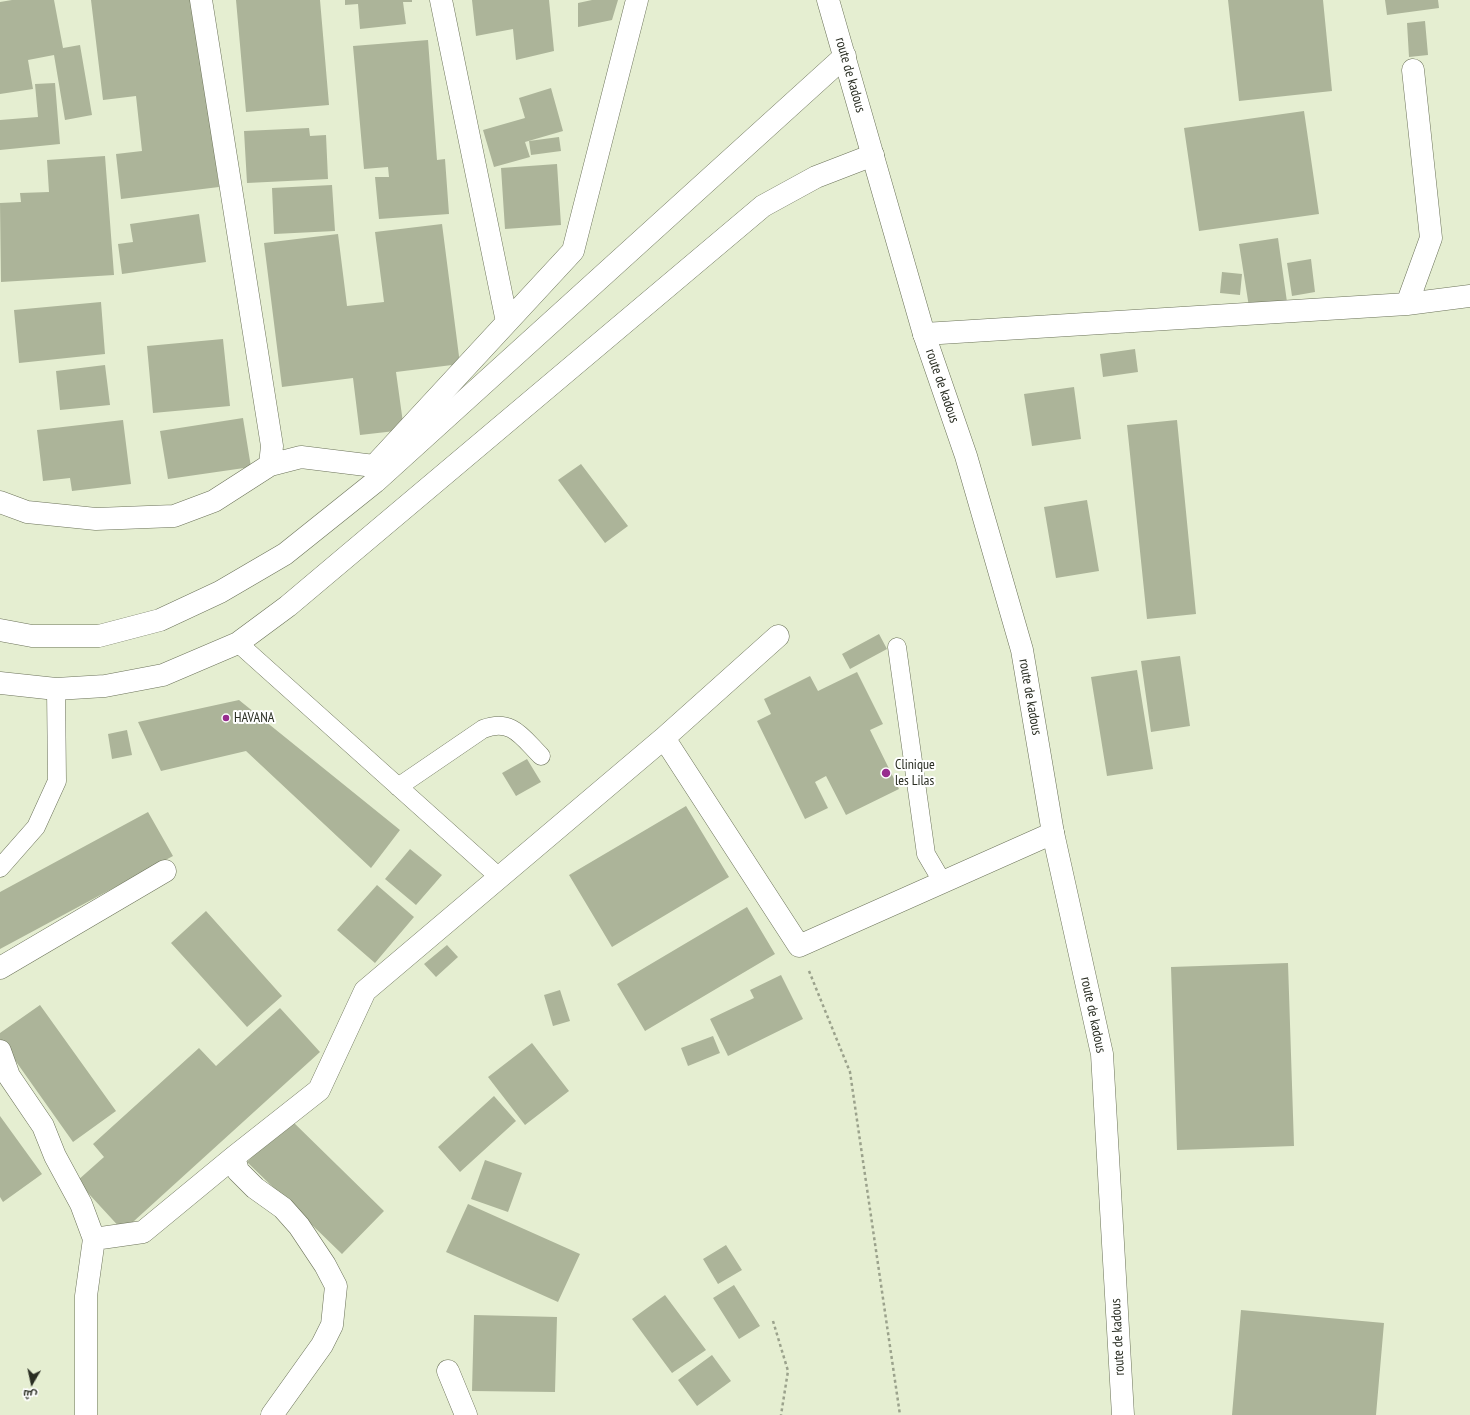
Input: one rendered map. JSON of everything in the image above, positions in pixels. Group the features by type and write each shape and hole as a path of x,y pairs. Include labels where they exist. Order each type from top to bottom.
{"street":[{"path":"201,0 272,446 270,465"},
{"path":"441,0 508,322"},
{"path":"0,502 27,512 96,520 174,516 214,501 270,465 300,457 374,466 573,251 637,0"},
{"name":"route de kadous","path":"828,0 924,334 966,456 1022,650 1053,833 1102,1054 1123,1415"},
{"path":"0,630 32,636 99,636 160,620 220,592 285,554 375,482 845,56"},
{"path":"1407,304 1431,238 1413,70"},
{"path":"0,683 56,689 105,686 163,675 238,643 288,606 763,206 816,177 873,155"},
{"path":"924,334 1407,304 1470,296"},
{"path":"94,1239 143,1232 234,1157 319,1090 365,991 664,738 778,636"},
{"path":"664,738 800,946 1053,833"},
{"path":"0,968 165,872"},
{"path":"0,1051 9,1076 43,1126 55,1156 81,1204 94,1239 86,1296 86,1415"},
{"path":"234,1157 238,1170 255,1188 283,1208 299,1226 325,1265 336,1286 332,1325 322,1345 305,1372 272,1415"},
{"path":"448,1372 466,1415"}],"lane":[{"path":"238,643 499,877"},
{"path":"897,647 926,854 942,882"},
{"path":"0,868 36,827 57,781 56,689"},
{"path":"398,787 483,729 494,725 505,725 515,729 541,756"}],"path":[{"path":"800,946 850,1072 900,1415"},
{"path":"773,1321 788,1371 781,1415"}],"building":[{"path":"12,0 54,0 63,48 80,45 92,115 65,120 54,55 28,60 33,89 0,94 0,2"},
{"path":"91,0 196,0 219,187 121,199 116,154 142,151 136,96 103,100"},
{"path":"236,0 320,0 329,105 246,112"},
{"path":"345,0 412,0 412,2 403,2 406,24 360,29 358,4 345,5"},
{"path":"472,0 549,0 554,51 516,60 513,29 476,36"},
{"path":"592,0 618,0 612,20 578,27 578,3"},
{"path":"1228,0 1323,0 1332,91 1239,101"},
{"path":"1385,0 1438,0 1439,8 1387,15"},
{"path":"1425,21 1428,55 1409,57 1407,23"},
{"path":"428,40 437,160 445,159 449,214 379,219 375,177 389,177 388,167 364,169 353,46"},
{"path":"55,83 60,144 0,150 0,120 38,117 35,84"},
{"path":"551,88 563,131 525,142 530,157 494,167 483,130 525,118 519,98"},
{"path":"1304,111 1319,214 1199,231 1184,128"},
{"path":"309,128 310,136 326,135 328,179 247,183 244,131"},
{"path":"559,137 561,151 531,155 529,141"},
{"path":"105,156 114,275 1,282 0,203 21,202 20,193 49,192 47,160"},
{"path":"557,164 561,225 505,229 501,168"},
{"path":"332,185 335,231 274,234 272,188"},
{"path":"199,214 206,262 122,274 118,244 133,242 130,224"},
{"path":"442,224 460,364 396,372 404,430 360,435 353,378 282,387 264,243 338,234 347,306 384,302 375,232"},
{"path":"1278,238 1287,302 1249,307 1239,244"},
{"path":"1311,259 1315,292 1292,296 1287,263"},
{"path":"1222,272 1242,274 1240,295 1220,293"},
{"path":"101,302 105,354 19,363 14,310"},
{"path":"223,339 230,406 153,413 147,346"},
{"path":"1135,349 1138,372 1103,377 1100,354"},
{"path":"105,365 110,405 60,410 56,371"},
{"path":"1074,387 1081,439 1032,446 1024,394"},
{"path":"243,418 251,467 168,479 160,431"},
{"path":"123,420 131,484 72,491 70,478 43,481 37,430"},
{"path":"1177,420 1196,614 1147,619 1127,425"},
{"path":"581,464 628,526 605,543 558,480"},
{"path":"1087,500 1099,571 1056,578 1044,507"},
{"path":"879,634 887,649 850,669 842,654"},
{"path":"1180,656 1190,726 1151,732 1141,661"},
{"path":"1137,670 1153,769 1107,776 1091,677"},
{"path":"857,672 883,724 870,730 899,789 846,815 826,776 815,782 828,808 805,819 757,721 771,714 764,699 810,676 818,691"},
{"path":"239,700 400,830 371,868 246,751 161,771 138,722"},
{"path":"127,730 132,755 112,759 108,734"},
{"path":"527,759 541,782 516,796 502,773"},
{"path":"686,806 729,877 612,947 569,875"},
{"path":"148,812 173,856 0,949 0,892"},
{"path":"410,849 442,875 416,905 385,879"},
{"path":"377,885 414,917 375,963 337,930"},
{"path":"747,907 775,954 645,1031 617,984"},
{"path":"206,911 282,996 247,1027 171,943"},
{"path":"447,945 458,957 436,977 424,964"},
{"path":"1288,963 1294,1146 1177,1150 1171,967"},
{"path":"781,975 803,1019 728,1056 710,1019 754,998 750,990"},
{"path":"560,990 570,1021 553,1026 544,995"},
{"path":"40,1005 116,1111 73,1142 0,1039 0,1033"},
{"path":"280,1008 320,1052 123,1231 77,1181 104,1157 93,1144 199,1048 216,1066"},
{"path":"713,1036 720,1053 688,1066 681,1048"},
{"path":"532,1043 569,1091 525,1125 488,1077"},
{"path":"494,1096 516,1121 460,1172 438,1147"},
{"path":"0,1116 42,1174 3,1202 0,1197"},
{"path":"290,1119 384,1211 342,1254 247,1162"},
{"path":"485,1160 522,1173 508,1212 471,1199"},
{"path":"468,1204 580,1254 558,1302 446,1252"},
{"path":"726,1245 742,1270 718,1284 703,1259"},
{"path":"734,1285 760,1326 739,1339 713,1298"},
{"path":"665,1295 706,1350 672,1373 632,1319"},
{"path":"1241,1310 1384,1323 1376,1415 1232,1415"},
{"path":"474,1315 557,1317 555,1392 472,1391"},
{"path":"712,1355 731,1381 697,1406 678,1380"}],"place":[{"name":"HAVANA","path":"226,718"},
{"name":"Clinique les Lilas","path":"886,773"}]}
